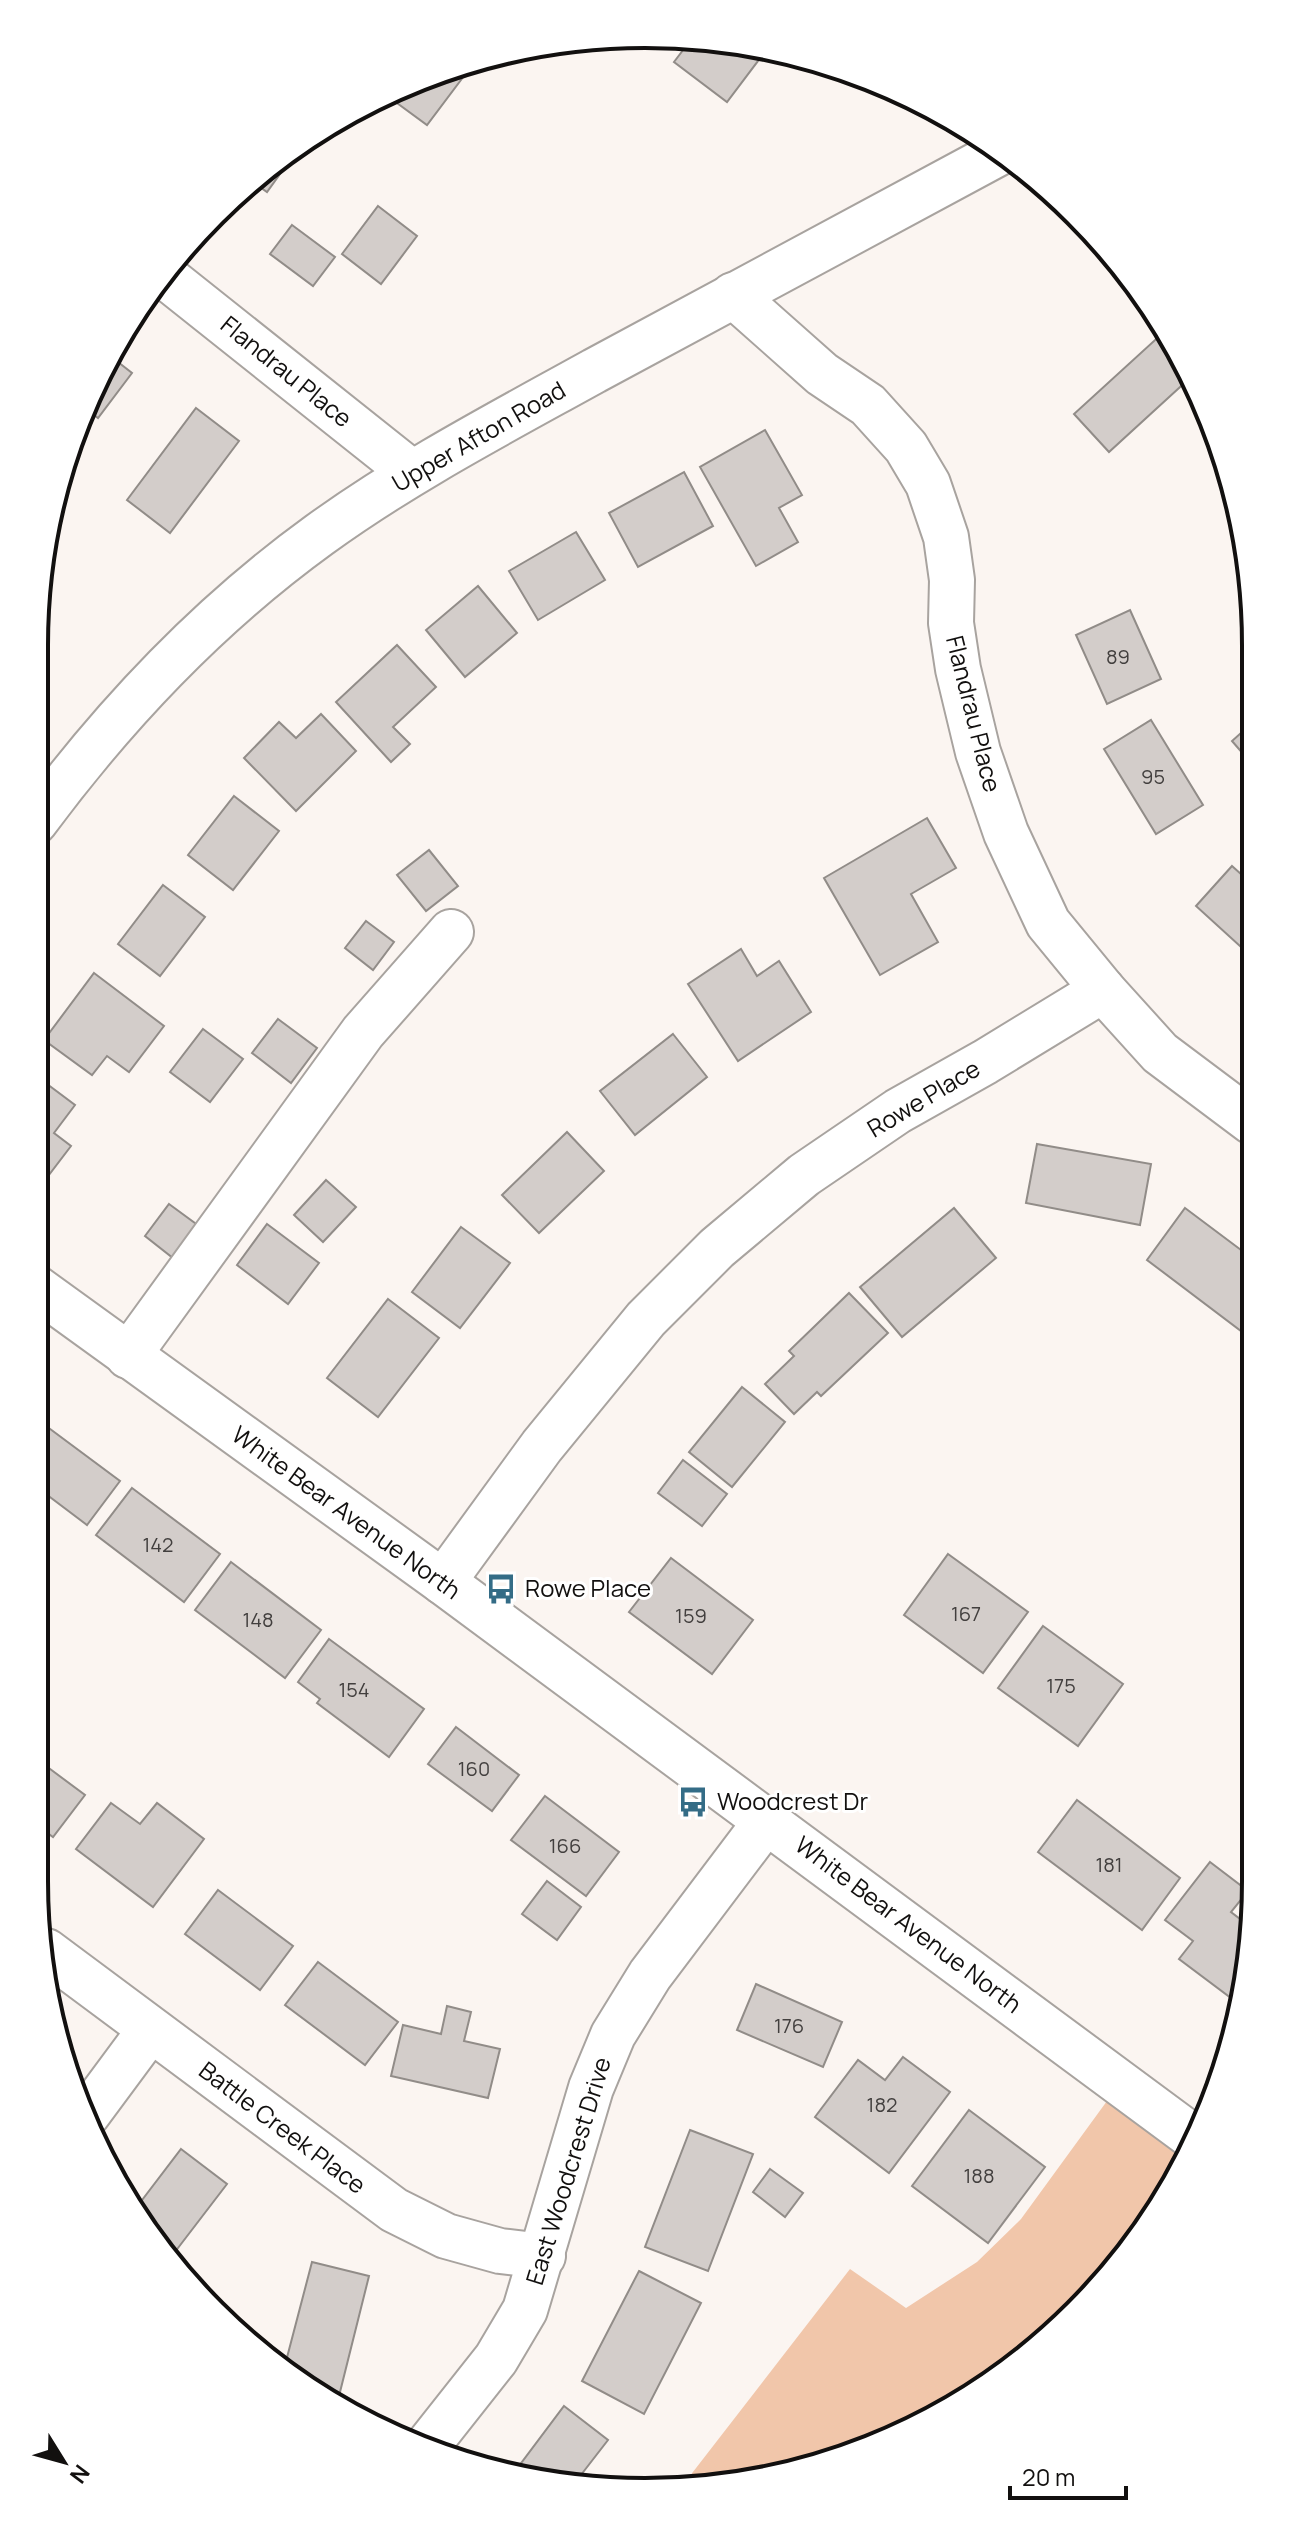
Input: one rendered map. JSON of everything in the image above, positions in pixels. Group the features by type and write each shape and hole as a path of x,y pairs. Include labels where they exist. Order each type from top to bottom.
{"street":[{"name":"Upper Afton Road","path":"48,804 71,773 147,687 228,608 317,536 411,472 990,158"},
{"name":"Flandrau Place","path":"172,281 411,472"},
{"name":"Flandrau Place","path":"733,295 822,374 868,405 906,447 928,484 946,537 952,580 951,623 958,669 978,752 1006,833 1048,923 1160,1053 1242,1114"},
{"path":"128,1356 363,1032 451,932"},
{"name":"Rowe Place","path":"443,1582 542,1446 646,1319 717,1248 804,1175 898,1111 1103,990"},
{"name":"White Bear Avenue North","path":"48,1297 443,1582 1186,2132"},
{"name":"East Woodcrest Drive","path":"433,2439 496,2359 525,2310 591,2088 613,2035 650,1975 767,1820"},
{"name":"Battle Creek Place","path":"53,1956 394,2210 446,2236 500,2251 543,2256"},
{"path":"92,2108 150,2030"}],"shaded area":[{"path":"1115,2090 1181,2143 1141,2213 1094,2275 1039,2330 977,2377 909,2416 837,2446 761,2467 689,2476 850,2269 906,2308 977,2262 1021,2219"}],"building":[{"path":"684,49 760,59 727,102 674,62"},
{"path":"463,77 427,125 396,103"},
{"path":"282,171 267,192 261,188"},
{"path":"378,206 417,236 381,284 342,254"},
{"path":"292,225 335,257 313,286 270,254"},
{"path":"1157,338 1182,385 1109,452 1074,414"},
{"path":"119,363 132,373 98,418 94,415"},
{"path":"196,408 239,441 170,533 127,500"},
{"path":"765,430 802,495 779,508 798,542 756,566 700,467"},
{"path":"684,472 713,526 638,567 609,513"},
{"path":"576,532 605,580 538,620 509,571"},
{"path":"478,586 517,633 465,677 426,630"},
{"path":"1130,610 1161,679 1107,704 1076,635"},
{"path":"397,645 436,687 393,727 410,744 391,762 336,702"},
{"path":"321,714 356,751 296,811 244,758 279,722 296,738"},
{"path":"1151,720 1203,805 1156,834 1104,749"},
{"path":"1242,732 1242,753 1232,741"},
{"path":"234,796 279,831 233,890 188,855"},
{"path":"927,818 956,868 911,894 938,942 880,975 824,878"},
{"path":"429,850 458,886 426,911 397,875"},
{"path":"1232,866 1242,875 1242,948 1196,906"},
{"path":"163,885 205,917 160,976 118,944"},
{"path":"366,921 394,942 373,970 345,948"},
{"path":"741,949 757,976 779,961 811,1012 738,1061 688,984"},
{"path":"94,973 164,1026 129,1072 107,1056 92,1075 48,1043 48,1035"},
{"path":"278,1019 317,1048 291,1083 252,1053"},
{"path":"203,1029 243,1059 210,1102 170,1072"},
{"path":"673,1034 707,1077 635,1135 600,1091"},
{"path":"48,1085 75,1105 54,1133 71,1146 48,1176"},
{"path":"567,1132 604,1171 539,1233 502,1195"},
{"path":"1037,1144 1151,1164 1140,1225 1026,1203"},
{"path":"326,1180 356,1207 323,1242 294,1215"},
{"path":"169,1204 203,1229 178,1262 145,1236"},
{"path":"954,1208 996,1258 902,1337 860,1287"},
{"path":"1185,1208 1242,1251 1242,1330 1241,1331 1147,1260"},
{"path":"267,1224 319,1263 288,1304 237,1265"},
{"path":"461,1227 510,1263 460,1328 412,1292"},
{"path":"849,1293 888,1333 821,1396 817,1392 794,1414 765,1384 794,1356 789,1351"},
{"path":"388,1299 439,1338 378,1417 327,1378"},
{"path":"742,1387 785,1422 732,1487 689,1452"},
{"path":"48,1427 120,1481 87,1525 48,1496"},
{"path":"683,1460 727,1494 702,1526 658,1493"},
{"path":"132,1488 220,1554 184,1602 96,1535"},
{"path":"948,1554 1028,1612 983,1673 904,1615"},
{"path":"671,1558 753,1620 712,1674 629,1612"},
{"path":"231,1562 321,1630 285,1678 195,1610"},
{"path":"1043,1626 1123,1684 1078,1746 998,1688"},
{"path":"329,1639 424,1709 389,1757 317,1703 320,1699 298,1682"},
{"path":"456,1727 519,1775 492,1811 428,1764"},
{"path":"48,1767 85,1795 53,1837 48,1833"},
{"path":"545,1796 619,1852 586,1896 511,1840"},
{"path":"1077,1800 1180,1878 1142,1930 1038,1852"},
{"path":"111,1803 140,1824 157,1803 204,1839 153,1907 76,1849"},
{"path":"1210,1862 1242,1886 1242,1899 1231,1912 1241,1920 1231,1998 1179,1959 1193,1941 1165,1920"},
{"path":"547,1881 581,1907 557,1940 522,1914"},
{"path":"218,1890 293,1946 260,1990 185,1934"},
{"path":"318,1962 398,2022 365,2065 285,2005"},
{"path":"756,1984 842,2022 823,2067 737,2030"},
{"path":"447,2006 471,2012 464,2041 500,2049 488,2098 391,2076 403,2025 441,2034"},
{"path":"903,2057 950,2092 889,2173 815,2117 858,2060 885,2080"},
{"path":"969,2110 1045,2167 988,2243 912,2186"},
{"path":"690,2130 753,2154 708,2271 645,2247"},
{"path":"181,2149 227,2184 176,2250 141,2201"},
{"path":"770,2169 803,2193 785,2217 753,2192"},
{"path":"312,2262 369,2276 340,2394 287,2358"},
{"path":"639,2271 701,2303 644,2414 582,2381"},
{"path":"564,2406 608,2440 581,2474 520,2465"}],"place":[{"name":"Rowe Place","path":"501,1589"},
{"name":"Woodcrest Dr","path":"693,1802"}]}
